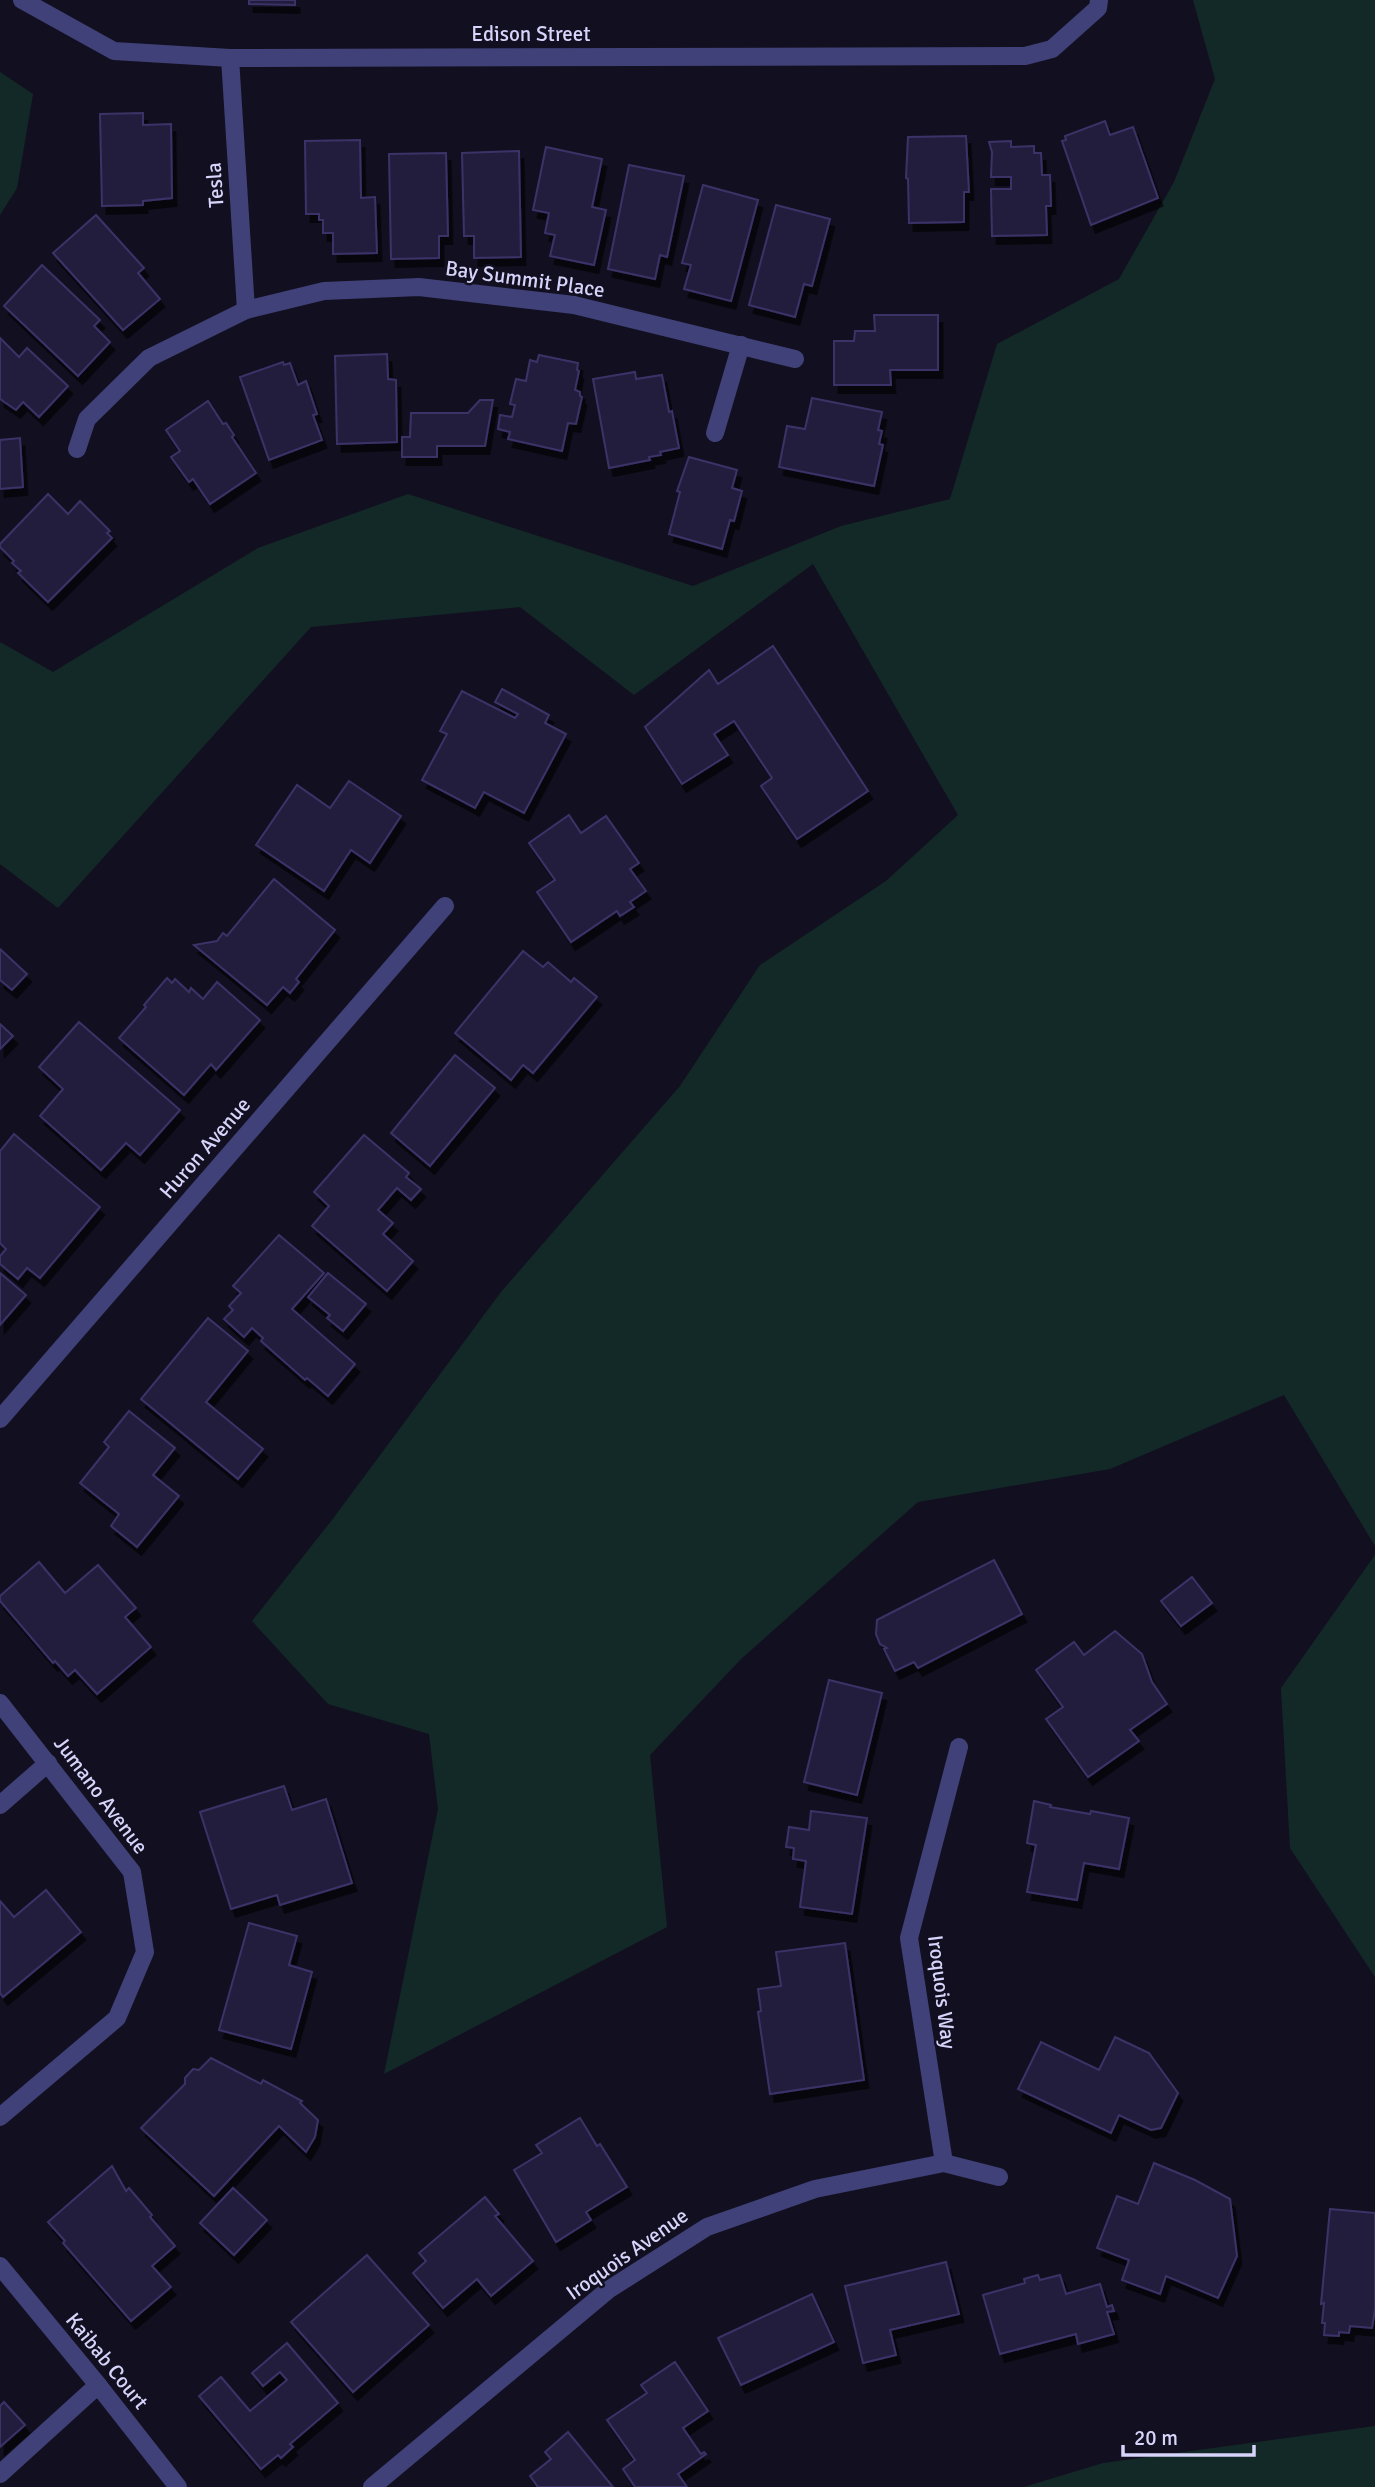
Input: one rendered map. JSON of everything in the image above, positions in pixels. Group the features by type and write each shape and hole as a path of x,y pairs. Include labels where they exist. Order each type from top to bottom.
{"street":[{"name":"Edison Street","path":"22,0 114,51 230,58 1025,56 1052,49 1098,8 1099,0"},
{"name":"Tesla","path":"230,58 246,310"},
{"name":"Bay Summit Place","path":"77,449 87,419 149,358 246,310 324,291 419,287 574,305 795,359"},
{"path":"715,433 741,345"},
{"name":"Huron Avenue","path":"0,1419 445,906"},
{"name":"Jumano Avenue","path":"0,1703 132,1872 145,1952 117,2018 0,2117"},
{"name":"Iroquois Way","path":"944,2163 909,1938 959,1747"},
{"path":"0,1805 48,1763"},
{"name":"Iroquois Avenue","path":"372,2487 608,2290 707,2227 815,2189 944,2163 999,2177"},
{"name":"Kaibab Court","path":"0,2266 178,2487"},
{"path":"0,2474 98,2385"}],"green space":[{"path":"1193,0 1375,0 1375,1546 1284,1395 1110,1469 918,1502 741,1659 650,1755 667,1927 384,2074 438,1809 429,1734 328,1704 252,1621 332,1520 501,1292 680,1086 760,965 886,881 958,815 813,564 634,695 520,607 311,627 58,908 0,864 0,642 53,672 258,548 408,494 693,586 841,526 950,499 997,344 1119,279 1174,182 1215,79"},
{"path":"0,72 33,94 17,188 0,215"},
{"path":"1375,1555 1375,1977 1290,1848 1281,1688"},
{"path":"1375,2426 1375,2487 1024,2487 1103,2463"}],"building":[{"path":"249,0 295,0 295,5 249,4"},
{"path":"143,113 143,125 171,124 172,198 143,201 143,205 102,206 100,114"},
{"path":"1105,121 1110,135 1133,127 1158,198 1091,225 1062,141 1066,140 1065,136"},
{"path":"966,136 969,192 964,192 964,222 909,223 906,178 908,137"},
{"path":"360,140 361,198 375,197 377,253 333,254 333,233 323,233 323,220 319,220 319,214 306,214 305,141"},
{"path":"1011,141 1011,147 1034,146 1034,153 1041,153 1042,175 1050,175 1051,206 1046,206 1047,235 992,236 991,189 1011,189 1011,177 991,177 992,152 989,142"},
{"path":"546,147 602,159 592,207 606,210 594,265 550,256 555,235 545,233 549,213 533,210"},
{"path":"519,151 521,257 474,258 474,236 464,236 462,153"},
{"path":"446,153 448,236 439,236 439,258 391,259 389,154"},
{"path":"629,165 684,176 667,257 660,255 655,279 608,269"},
{"path":"703,185 758,200 731,301 684,289 691,265 682,263"},
{"path":"776,205 830,219 812,286 804,284 795,317 749,305"},
{"path":"96,215 144,268 138,273 160,299 123,330 53,253"},
{"path":"42,265 100,320 94,326 110,342 78,376 4,306"},
{"path":"874,315 938,315 938,370 890,370 891,385 834,385 834,341 854,341 855,331 875,331"},
{"path":"0,338 19,357 27,348 68,386 39,417 23,402 16,410 0,399"},
{"path":"387,354 388,379 396,380 397,442 337,444 335,356"},
{"path":"539,355 578,363 575,390 580,392 582,397 576,424 568,423 562,451 508,439 510,432 498,429 500,415 512,417 515,405 510,404 516,379 526,381 530,360 537,362"},
{"path":"283,362 284,365 290,363 298,385 306,381 317,414 313,415 322,440 269,460 240,377"},
{"path":"635,372 636,379 662,375 679,448 660,452 661,455 649,457 650,460 609,468 593,379"},
{"path":"812,398 882,412 878,430 882,431 879,444 883,445 874,486 779,467 787,426 805,429"},
{"path":"480,400 493,400 485,446 437,446 437,457 402,457 402,437 410,437 411,413 468,413"},
{"path":"208,401 234,435 232,437 256,473 210,504 193,479 189,482 171,457 180,451 166,430"},
{"path":"20,438 23,487 0,489 0,440"},
{"path":"689,457 737,470 732,488 742,491 734,521 730,520 722,549 669,534 680,492 677,491"},
{"path":"48,494 68,514 80,501 110,531 107,533 112,538 48,602 18,573 21,571 12,563 14,561 0,544"},
{"path":"773,646 868,791 797,839 761,786 772,778 734,721 714,734 728,755 682,784 645,727 709,670 718,684"},
{"path":"502,689 549,715 545,723 566,734 524,813 484,792 475,808 422,780 447,734 440,731 462,691 515,718 518,714 495,702"},
{"path":"349,781 401,816 370,863 351,850 324,891 256,845 297,785 330,808"},
{"path":"569,815 581,833 606,816 639,863 630,869 646,891 630,902 634,907 620,916 617,911 571,942 537,892 555,880 529,843"},
{"path":"274,879 335,930 296,979 299,982 290,993 283,987 267,1005 194,945 217,941 223,933 227,936"},
{"path":"0,949 27,974 12,990 0,980"},
{"path":"523,951 543,967 548,962 571,982 574,978 597,997 533,1073 523,1065 511,1080 455,1033"},
{"path":"167,978 172,983 175,979 189,992 191,988 203,999 217,982 260,1020 216,1070 211,1064 184,1095 119,1038"},
{"path":"79,1022 180,1110 140,1155 126,1143 101,1170 40,1116 63,1089 39,1067"},
{"path":"0,1024 13,1036 0,1049"},
{"path":"455,1055 495,1088 430,1166 391,1133"},
{"path":"14,1134 100,1207 40,1278 27,1268 18,1279 0,1264 0,1256 6,1249 0,1243 0,1151"},
{"path":"364,1135 409,1173 406,1177 421,1189 411,1200 397,1188 378,1210 393,1223 383,1234 413,1261 387,1291 312,1226 329,1206 314,1192"},
{"path":"279,1235 324,1273 292,1309 355,1364 328,1396 307,1378 305,1380 261,1341 263,1338 252,1328 244,1337 224,1319 233,1310 229,1306 241,1293 233,1286"},
{"path":"0,1273 26,1295 0,1325"},
{"path":"328,1273 366,1304 343,1331 327,1318 330,1315 308,1297"},
{"path":"208,1318 248,1351 206,1402 263,1449 238,1479 141,1399"},
{"path":"129,1411 175,1448 153,1475 179,1496 137,1547 111,1526 119,1514 80,1483 109,1447 104,1442"},
{"path":"994,1560 1022,1614 918,1668 914,1662 895,1671 884,1649 887,1648 880,1644 876,1634 877,1620"},
{"path":"39,1562 65,1593 98,1565 136,1608 125,1617 151,1647 97,1694 75,1670 68,1676 55,1661 53,1663 0,1601 0,1596"},
{"path":"1192,1577 1212,1603 1181,1626 1161,1601"},
{"path":"1115,1631 1142,1654 1152,1682 1167,1704 1130,1730 1139,1741 1088,1777 1046,1719 1063,1707 1036,1670 1074,1642 1084,1655"},
{"path":"829,1680 882,1693 857,1795 804,1782"},
{"path":"284,1786 292,1810 326,1799 352,1883 280,1905 277,1895 231,1909 200,1812"},
{"path":"1034,1801 1051,1805 1050,1807 1129,1818 1119,1869 1084,1863 1077,1900 1027,1892 1036,1845 1027,1843"},
{"path":"811,1811 867,1818 852,1914 800,1907 806,1861 793,1859 794,1848 786,1847 789,1827 809,1830"},
{"path":"46,1890 81,1932 3,1997 0,1993 0,1901 14,1917"},
{"path":"249,1923 297,1936 289,1965 312,1972 291,2049 219,2030"},
{"path":"845,1943 864,2080 770,2094 758,2012 761,2011 758,1989 781,1986 776,1952"},
{"path":"1115,2037 1149,2053 1178,2093 1161,2128 1151,2130 1119,2115 1111,2133 1018,2089 1041,2042 1099,2070"},
{"path":"211,2058 261,2084 263,2080 302,2101 300,2103 318,2120 315,2137 306,2152 279,2126 214,2196 141,2128 185,2084 185,2078 193,2069 199,2070"},
{"path":"580,2118 627,2187 586,2212 591,2220 556,2242 514,2170 542,2153 536,2145"},
{"path":"1154,2163 1195,2180 1230,2199 1237,2256 1218,2298 1166,2276 1160,2294 1122,2280 1129,2260 1097,2248 1117,2196 1138,2204"},
{"path":"112,2166 126,2191 129,2188 175,2246 152,2266 171,2287 131,2321 48,2222"},
{"path":"233,2188 267,2220 234,2255 200,2223"},
{"path":"485,2197 499,2214 495,2216 533,2261 491,2296 477,2279 443,2308 413,2273 426,2261 419,2253"},
{"path":"1330,2209 1375,2213 1375,2309 1372,2328 1350,2326 1349,2333 1339,2332 1339,2336 1324,2335 1325,2323 1322,2323 1324,2303 1321,2304"},
{"path":"367,2255 429,2325 353,2392 291,2322"},
{"path":"946,2262 959,2314 890,2330 896,2355 863,2363 845,2286"},
{"path":"1038,2275 1040,2280 1060,2275 1066,2294 1100,2284 1107,2307 1112,2305 1114,2311 1107,2312 1114,2334 1078,2344 1076,2334 1000,2354 983,2295 1025,2283 1024,2279"},
{"path":"812,2294 834,2342 741,2385 718,2338"},
{"path":"287,2343 338,2403 290,2444 293,2447 281,2458 278,2455 261,2469 199,2396 221,2377 250,2411 287,2380 280,2372 263,2386 252,2373"},
{"path":"675,2362 708,2411 683,2428 701,2454 706,2454 678,2474 687,2487 635,2487 623,2469 635,2460 607,2420 647,2393 641,2385"},
{"path":"4,2402 25,2425 0,2447 0,2406"},
{"path":"568,2432 613,2487 538,2487 530,2476 551,2459 545,2452"}]}
